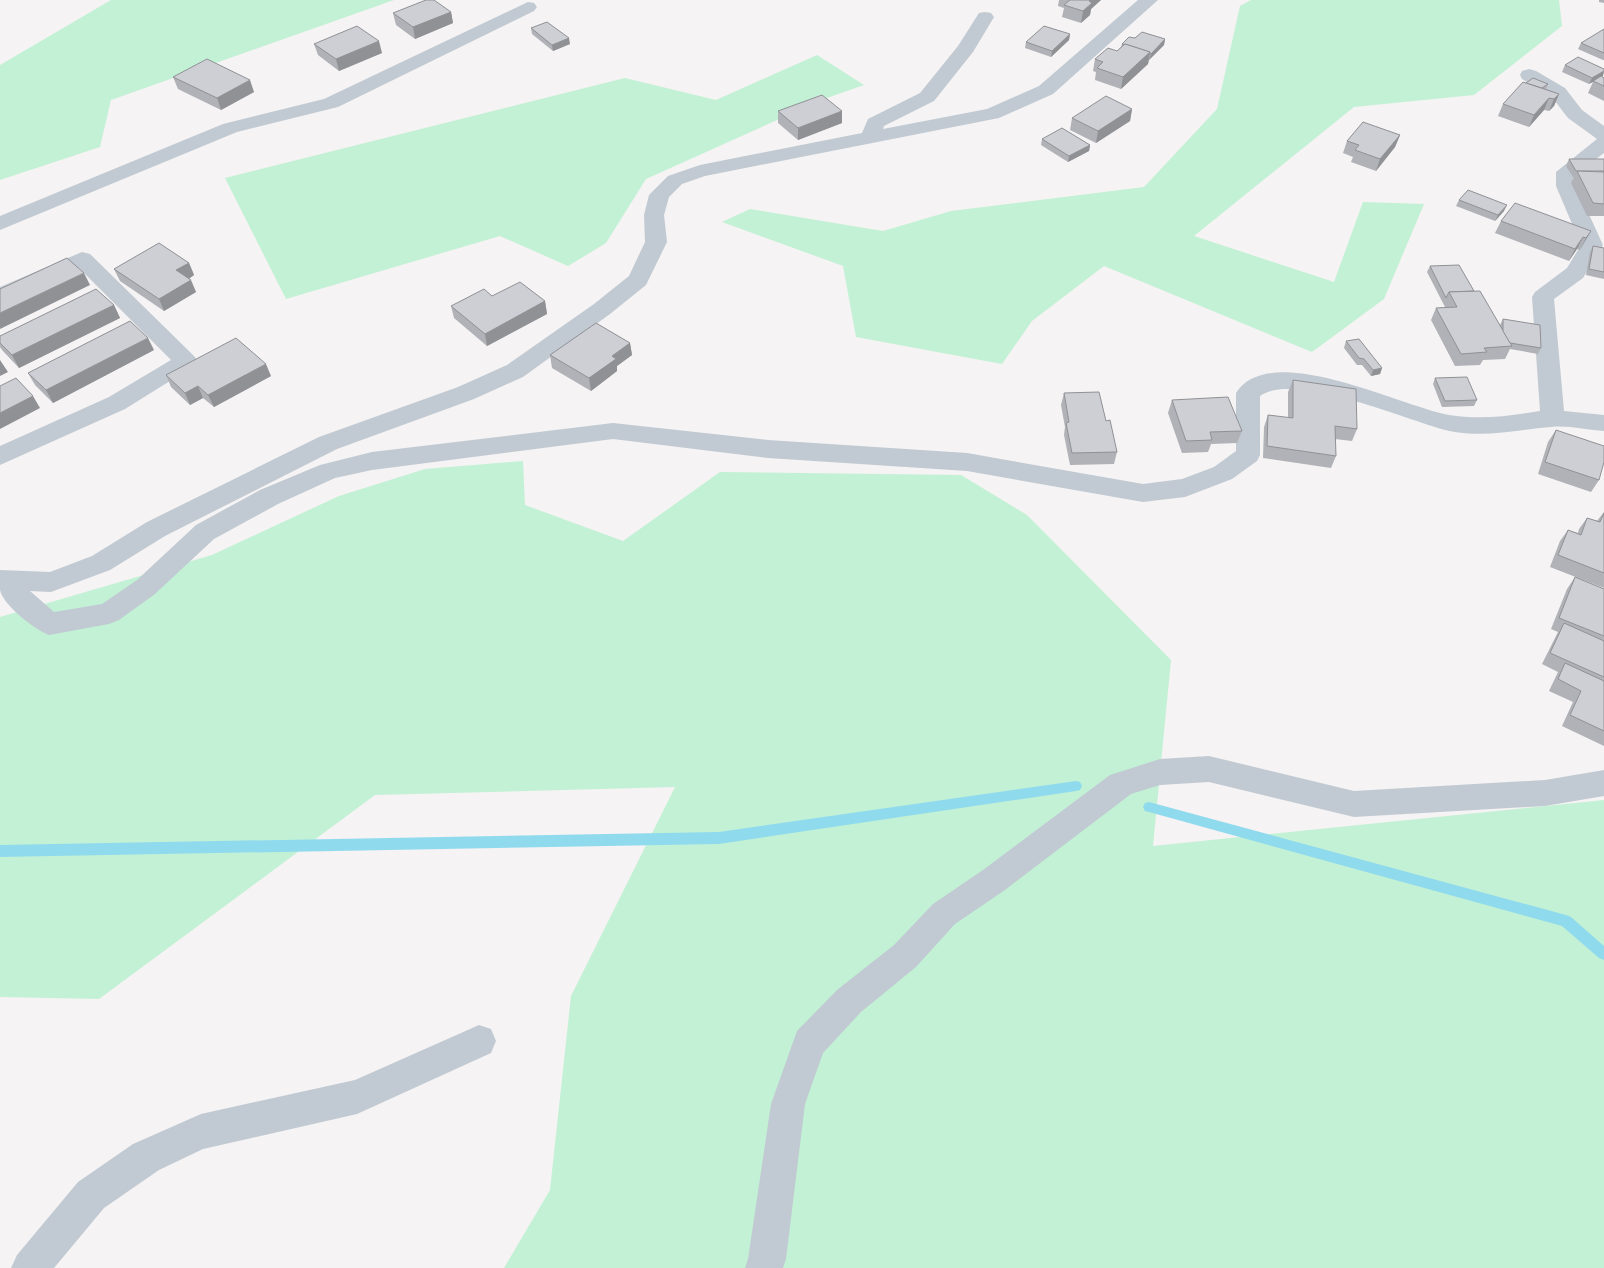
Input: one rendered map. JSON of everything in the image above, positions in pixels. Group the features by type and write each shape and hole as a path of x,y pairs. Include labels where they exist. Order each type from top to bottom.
{"street":[{"path":"4,581 51,582 101,563 156,529 328,443 466,392 515,371 602,309 638,280 656,242 654,215 659,195 675,180 700,171 992,114 1046,90 1149,0"},
{"path":"0,224 230,128 331,103 528,7"},
{"path":"870,139 876,124 927,97 966,48 985,17"},
{"path":"1529,75 1558,92 1575,114 1604,135"},
{"path":"1553,418 1543,297 1575,273 1592,245 1566,186 1566,172 1604,143"},
{"path":"0,456 117,403 186,362 82,260 4,285"},
{"path":"4,581 22,602 49,624 110,613 146,587 205,532 269,497 329,471 372,462 613,431 768,449 967,462 1144,494 1186,488 1223,473 1248,455 1246,410 1248,392 1261,383 1290,380 1328,386 1448,423 1498,426 1553,418 1604,423"},
{"path":"764,1268 767,1259 788,1104 810,1043 850,1001 905,956 944,914 994,880 1121,784 1160,772 1209,769 1354,804 1545,793 1604,782"},
{"path":"30,1268 91,1194 146,1157 202,1132 357,1097 479,1042"}],"green space":[{"path":"111,0 394,0 111,100 100,147 0,180 0,65"},
{"path":"1251,0 1559,0 1562,26 1474,95 1354,107 1194,236 1334,282 1363,202 1424,204 1384,299 1312,352 1104,266 1032,321 1002,364 856,337 843,266 722,222 750,209 883,231 951,211 1144,187 1217,109 1240,6"},
{"path":"817,55 864,85 824,99 646,179 606,243 568,266 500,236 286,299 225,178 625,78 716,100"},
{"path":"523,461 525,505 623,541 720,472 961,475 1027,515 1171,660 1153,846 1604,800 1604,1268 504,1268 550,1190 571,996 675,787 375,795 99,999 0,997 0,617 212,555 339,496 425,469"}],"building":[{"path":"426,0 434,0 451,12 413,27 393,13"},
{"path":"1070,0 1090,0 1092,3 1083,11 1064,5"},
{"path":"547,22 569,38 552,45 531,28"},
{"path":"357,26 379,41 336,59 314,44"},
{"path":"1044,26 1070,34 1052,51 1026,42"},
{"path":"1604,29 1604,53 1581,43"},
{"path":"1142,32 1165,39 1151,54 1150,52 1122,44 1129,37 1135,38"},
{"path":"1125,44 1150,52 1123,77 1097,68 1103,62 1095,59 1108,48 1117,51"},
{"path":"1578,57 1604,69 1604,71 1592,78 1565,65"},
{"path":"207,59 250,80 217,98 173,77"},
{"path":"1601,76 1604,78 1604,86 1593,81"},
{"path":"1533,78 1548,84 1542,88 1526,83"},
{"path":"1523,82 1559,94 1554,99 1549,98 1534,115 1503,104"},
{"path":"822,95 842,111 798,128 778,111"},
{"path":"1106,96 1132,109 1098,131 1072,118"},
{"path":"1363,122 1400,135 1380,159 1355,150 1359,145 1347,141"},
{"path":"1062,128 1090,145 1069,156 1042,139"},
{"path":"1569,159 1604,159 1604,171 1576,171"},
{"path":"1577,171 1604,172 1604,204 1593,203"},
{"path":"1468,190 1507,205 1498,215 1459,200"},
{"path":"1515,203 1591,231 1586,238 1583,237 1575,249 1501,221"},
{"path":"159,243 189,263 176,270 191,280 159,299 114,269"},
{"path":"1593,246 1604,248 1604,272 1589,269"},
{"path":"67,258 84,273 0,313 0,289"},
{"path":"1459,265 1474,291 1449,292 1446,298 1430,266"},
{"path":"520,282 545,301 485,334 451,306 484,289 492,296"},
{"path":"96,289 114,305 12,355 0,343 0,336"},
{"path":"1480,291 1512,346 1484,348 1487,352 1461,354 1436,308 1457,307 1449,292"},
{"path":"1503,319 1540,325 1541,348 1510,343 1503,331"},
{"path":"130,321 148,338 46,390 28,373"},
{"path":"596,323 630,343 612,356 616,359 589,378 550,355"},
{"path":"236,338 266,364 208,395 198,386 185,393 166,375"},
{"path":"1359,339 1382,368 1373,370 1364,359 1359,358 1346,341"},
{"path":"1467,377 1477,400 1445,401 1435,378"},
{"path":"16,378 33,396 0,413 0,386"},
{"path":"1293,380 1356,389 1357,429 1335,426 1336,456 1267,446 1268,415 1293,418"},
{"path":"1099,392 1106,421 1110,420 1117,452 1072,453 1066,423 1069,422 1064,393"},
{"path":"1228,397 1242,431 1210,432 1212,440 1186,441 1172,400"},
{"path":"1556,430 1604,446 1604,462 1599,480 1545,462"},
{"path":"1604,513 1604,573 1558,555 1568,530 1581,535 1587,518 1600,522"},
{"path":"1575,577 1604,589 1604,636 1559,618"},
{"path":"1564,623 1604,641 1604,677 1550,653"},
{"path":"1565,663 1604,681 1604,731 1570,715 1581,691 1558,679"}],"waterway":[{"path":"0,851 719,838 1076,786"},
{"path":"1149,807 1566,921 1604,954"}]}
